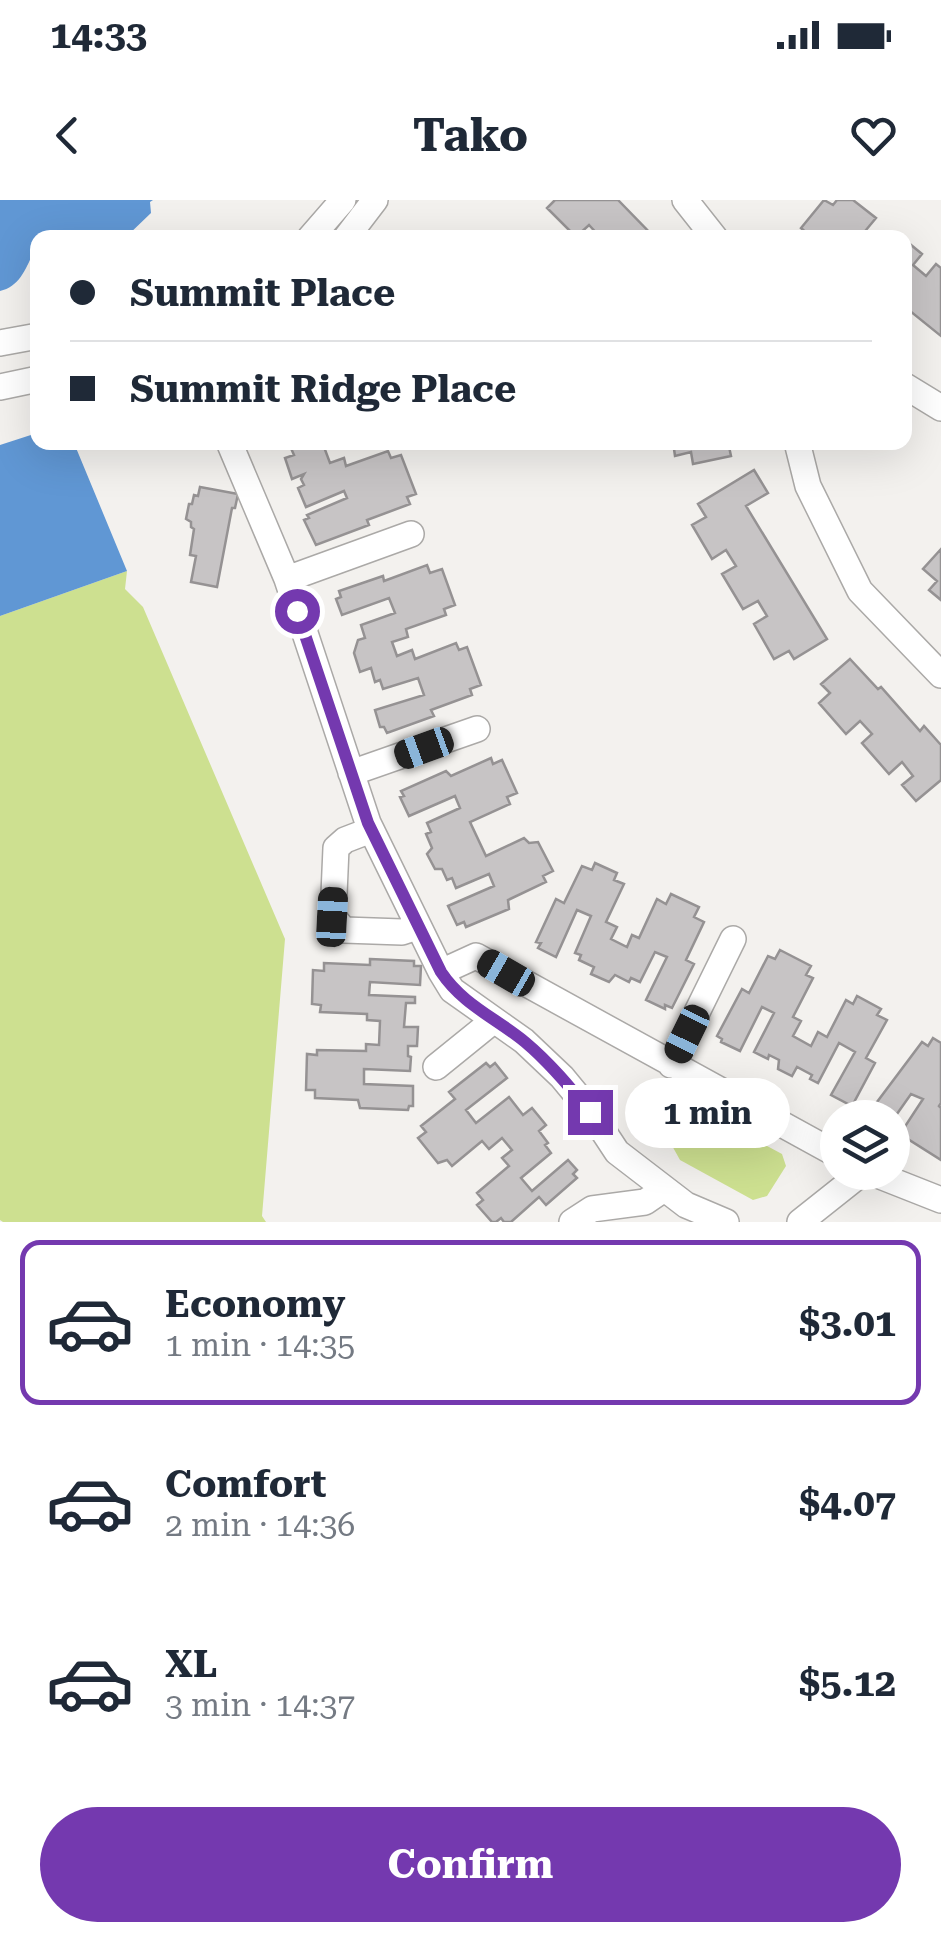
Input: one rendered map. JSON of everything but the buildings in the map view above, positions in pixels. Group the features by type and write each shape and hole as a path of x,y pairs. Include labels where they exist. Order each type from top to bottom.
{"street":[{"path":"317,230 343,200"},
{"path":"356,230 375,200"},
{"path":"685,200 709,230"},
{"path":"0,343 30,337"},
{"path":"0,386 30,380"},
{"path":"912,390 941,408"},
{"path":"232,450 287,579 371,830 447,981 524,1041 562,1077 618,1152 686,1205 713,1220"},
{"path":"799,450 808,486 860,591 941,675"},
{"path":"287,579 411,534"},
{"path":"351,773 477,729"},
{"path":"371,830 336,848 332,917 344,930 402,932 417,927"},
{"path":"672,1065 733,939"},
{"path":"447,981 476,956 820,1146"},
{"path":"436,1067 494,1020"},
{"path":"910,1188 941,1200"},
{"path":"572,1222 592,1209 645,1202 664,1189"},
{"path":"800,1222 843,1190"}],"green space":[{"path":"127,571 125,589 143,607 285,939 262,1216 266,1222 0,1220 0,616"},
{"path":"690,1104 782,1154 786,1166 767,1196 753,1200 680,1160 670,1142"}],"water":[{"path":"0,200 153,200 151,213 133,230 30,230 30,259 12,286 0,291"},
{"path":"30,435 30,450 77,450 127,571 0,616 0,445"}],"route":[{"path":"297,611 368,823 441,972 452,990 524,1041 562,1077 590,1112"}]}
